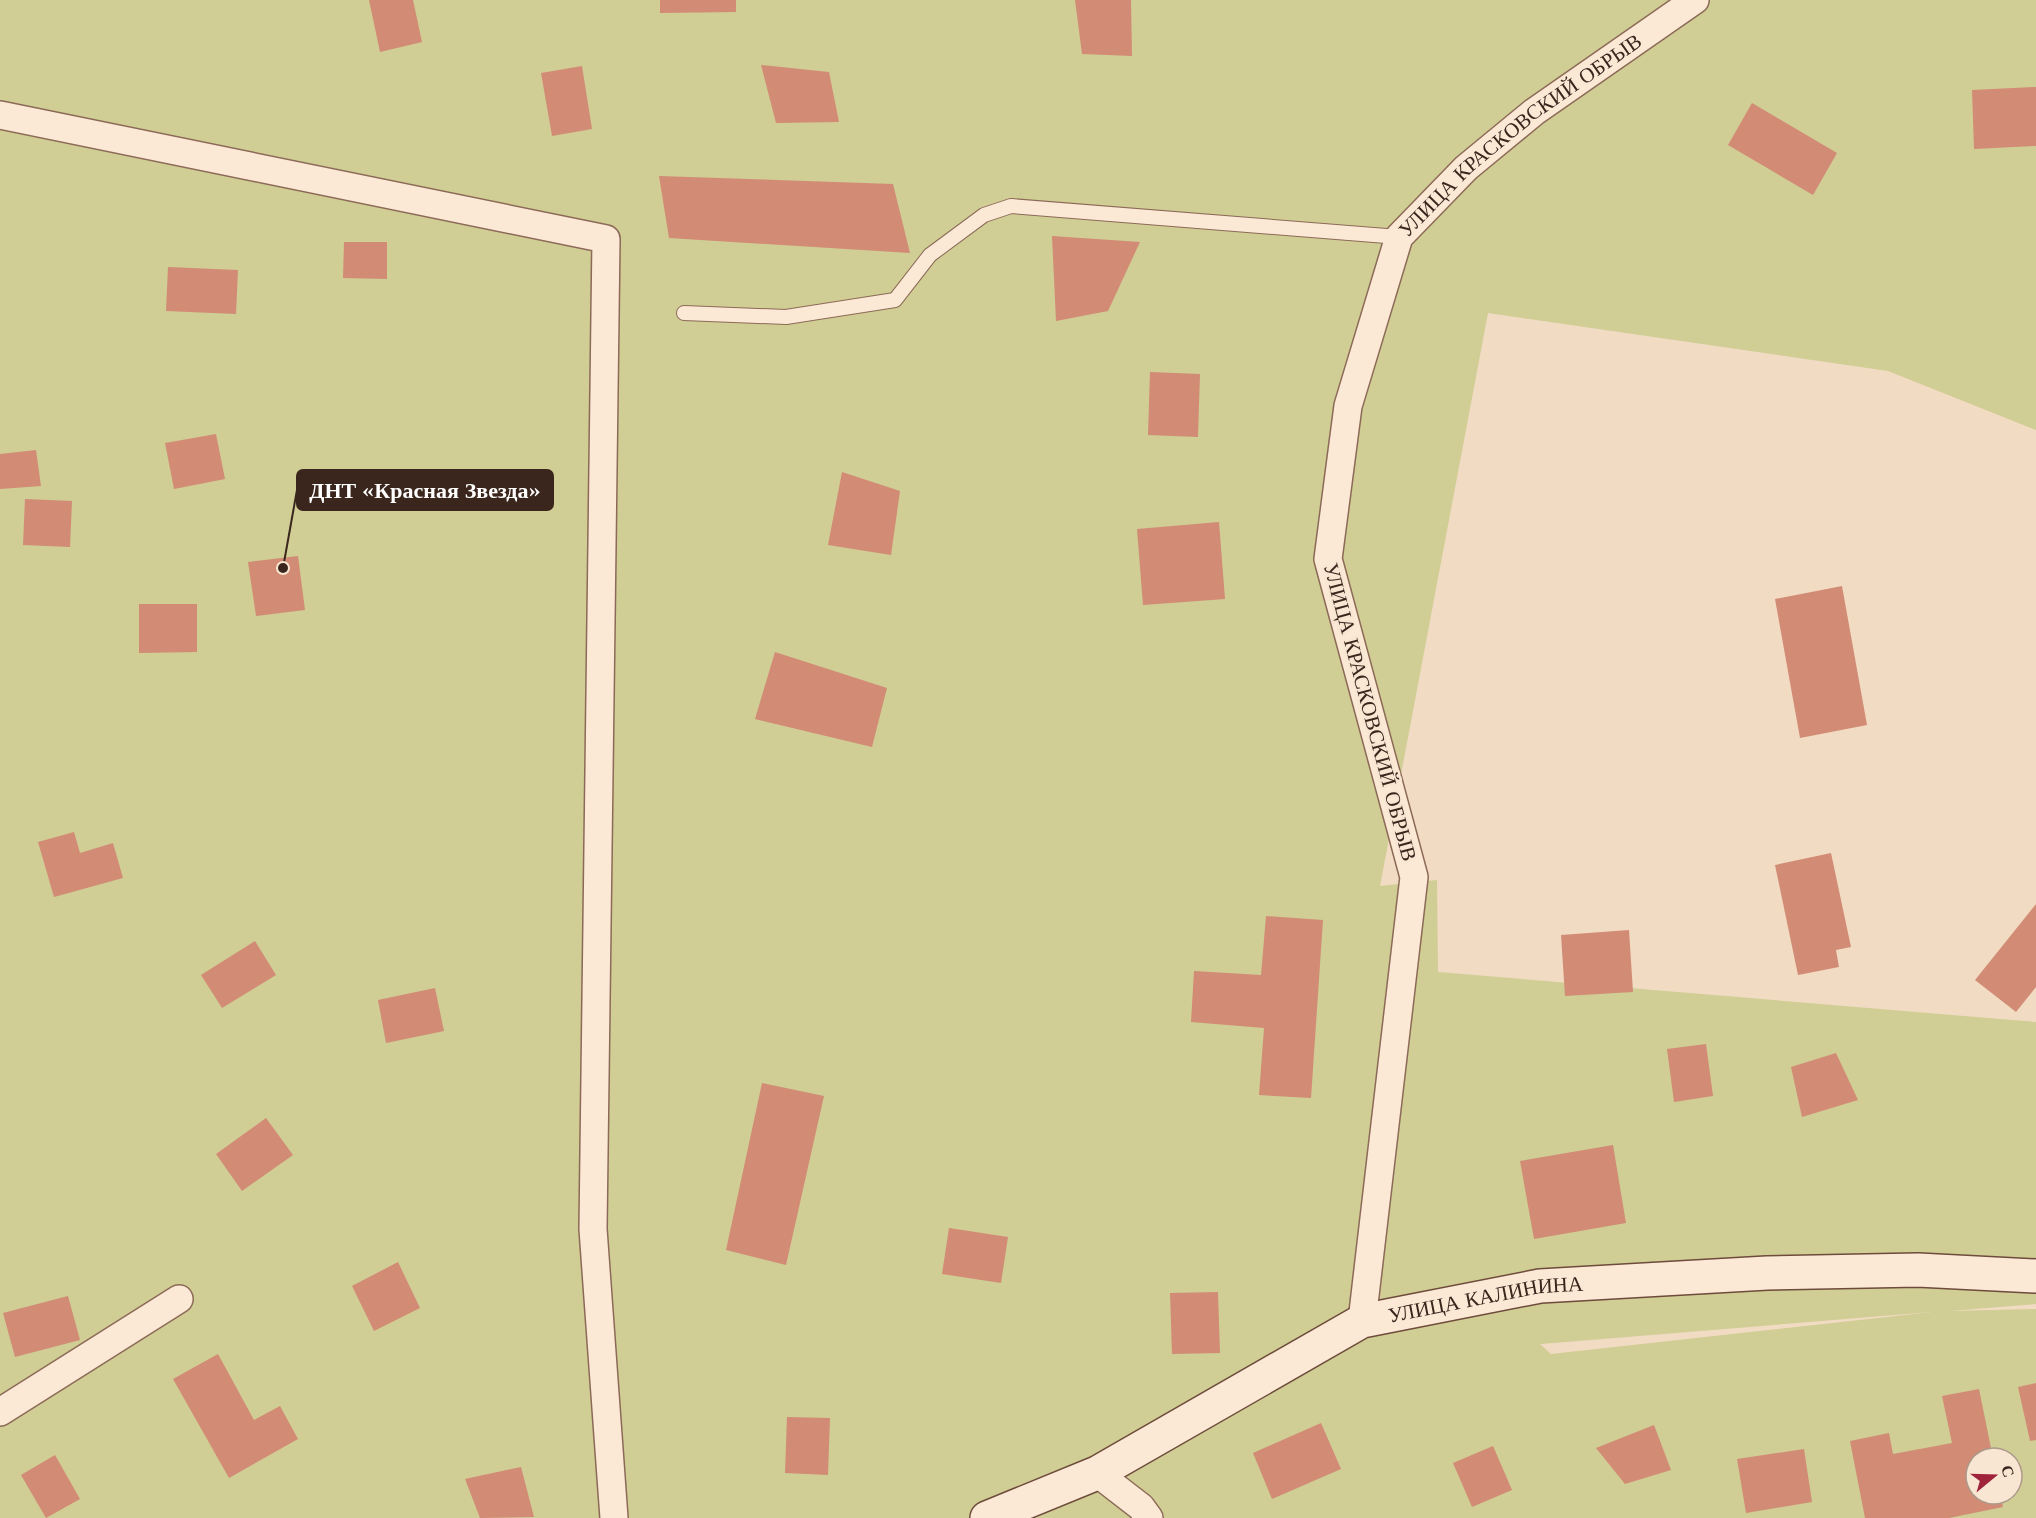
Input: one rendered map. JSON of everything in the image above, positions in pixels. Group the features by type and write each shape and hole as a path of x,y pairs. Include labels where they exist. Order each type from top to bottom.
{"main road":[{"name":"УЛИЦА КАЛИНИНА","path":"987,1518 1097,1473 1362,1321 1540,1286 1767,1273 1907,1270 2036,1276"}],"street":[{"name":"УЛИЦА КРАСКОВСКИЙ ОБРЫВ","path":"1362,1321 1414,877 1328,559 1348,406 1399,237 1466,168 1534,112 1695,0"},
{"path":"0,115 606,239 593,1229 614,1518"},
{"path":"0,1412 179,1299"},
{"path":"1097,1473 1141,1507 1149,1518"}],"lane":[{"path":"684,313 786,316 895,300 930,255 984,216 1011,206 1399,237"}],"shaded area":[{"path":"0,0 2036,0 2036,430 1888,371 1488,313 1380,886 1437,880 1438,972 2036,1022 2036,1304 1950,1311 2036,1309 2036,1518 0,1518","holes":["1932,1312 1551,1354 1540,1344"]}],"building":[{"path":"369,0 413,0 422,42 380,52"},
{"path":"660,0 736,0 736,12 660,13"},
{"path":"1075,0 1131,0 1132,56 1082,54"},
{"path":"761,65 829,72 839,122 776,123"},
{"path":"582,66 592,129 552,136 541,73"},
{"path":"2036,87 2036,146 1974,149 1972,90"},
{"path":"1752,103 1837,153 1813,195 1728,145"},
{"path":"659,176 893,184 910,253 669,238"},
{"path":"1052,236 1140,242 1108,311 1056,321"},
{"path":"344,242 387,242 387,279 343,278"},
{"path":"168,267 238,270 236,314 166,311"},
{"path":"1150,372 1200,374 1198,437 1148,435"},
{"path":"216,434 225,479 174,489 165,443"},
{"path":"36,450 41,486 0,489 0,454"},
{"path":"842,472 900,491 891,555 828,545"},
{"path":"25,499 72,501 70,547 23,545"},
{"path":"1219,522 1225,599 1143,605 1137,529"},
{"path":"298,556 305,610 256,616 248,562"},
{"path":"1842,586 1867,725 1800,738 1775,599"},
{"path":"139,604 197,604 197,652 139,653"},
{"path":"775,652 887,688 872,747 755,719"},
{"path":"74,832 80,853 113,843 123,878 54,897 38,842"},
{"path":"1831,853 1851,947 1836,950 1839,967 1798,975 1775,865"},
{"path":"2036,904 2036,987 2016,1012 1975,980"},
{"path":"1266,916 1323,920 1311,1098 1259,1095 1264,1028 1191,1022 1194,971 1261,975"},
{"path":"1629,930 1633,992 1565,996 1561,935"},
{"path":"255,941 276,975 222,1008 201,975"},
{"path":"435,988 444,1031 386,1043 378,1000"},
{"path":"1706,1044 1713,1096 1674,1102 1667,1049"},
{"path":"1836,1053 1858,1100 1802,1117 1791,1067"},
{"path":"762,1083 824,1096 786,1265 726,1250"},
{"path":"266,1118 293,1155 242,1191 216,1154"},
{"path":"1613,1145 1626,1223 1534,1239 1520,1161"},
{"path":"949,1228 1008,1237 1001,1283 942,1274"},
{"path":"398,1262 420,1308 374,1331 352,1286"},
{"path":"1218,1292 1220,1353 1172,1354 1170,1293"},
{"path":"68,1296 80,1340 15,1357 3,1313"},
{"path":"218,1354 254,1420 280,1406 298,1439 229,1478 173,1379"},
{"path":"2036,1383 2036,1440 2030,1441 2018,1387"},
{"path":"1979,1389 1991,1446 1964,1446 1964,1506 2003,1507 1949,1518 1865,1518 1850,1441 1889,1433 1893,1454 1952,1443 1942,1396"},
{"path":"787,1417 830,1418 828,1475 785,1473"},
{"path":"1321,1423 1341,1469 1272,1499 1253,1453"},
{"path":"1654,1425 1671,1470 1625,1484 1596,1448"},
{"path":"1493,1446 1512,1490 1472,1507 1453,1463"},
{"path":"1804,1449 1812,1502 1746,1513 1737,1459"},
{"path":"55,1455 80,1499 46,1518 21,1475"},
{"path":"521,1467 534,1517 480,1518 465,1479"}],"place":[{"name":"ДНТ «Красная Звезда»","path":"283,568"}]}
